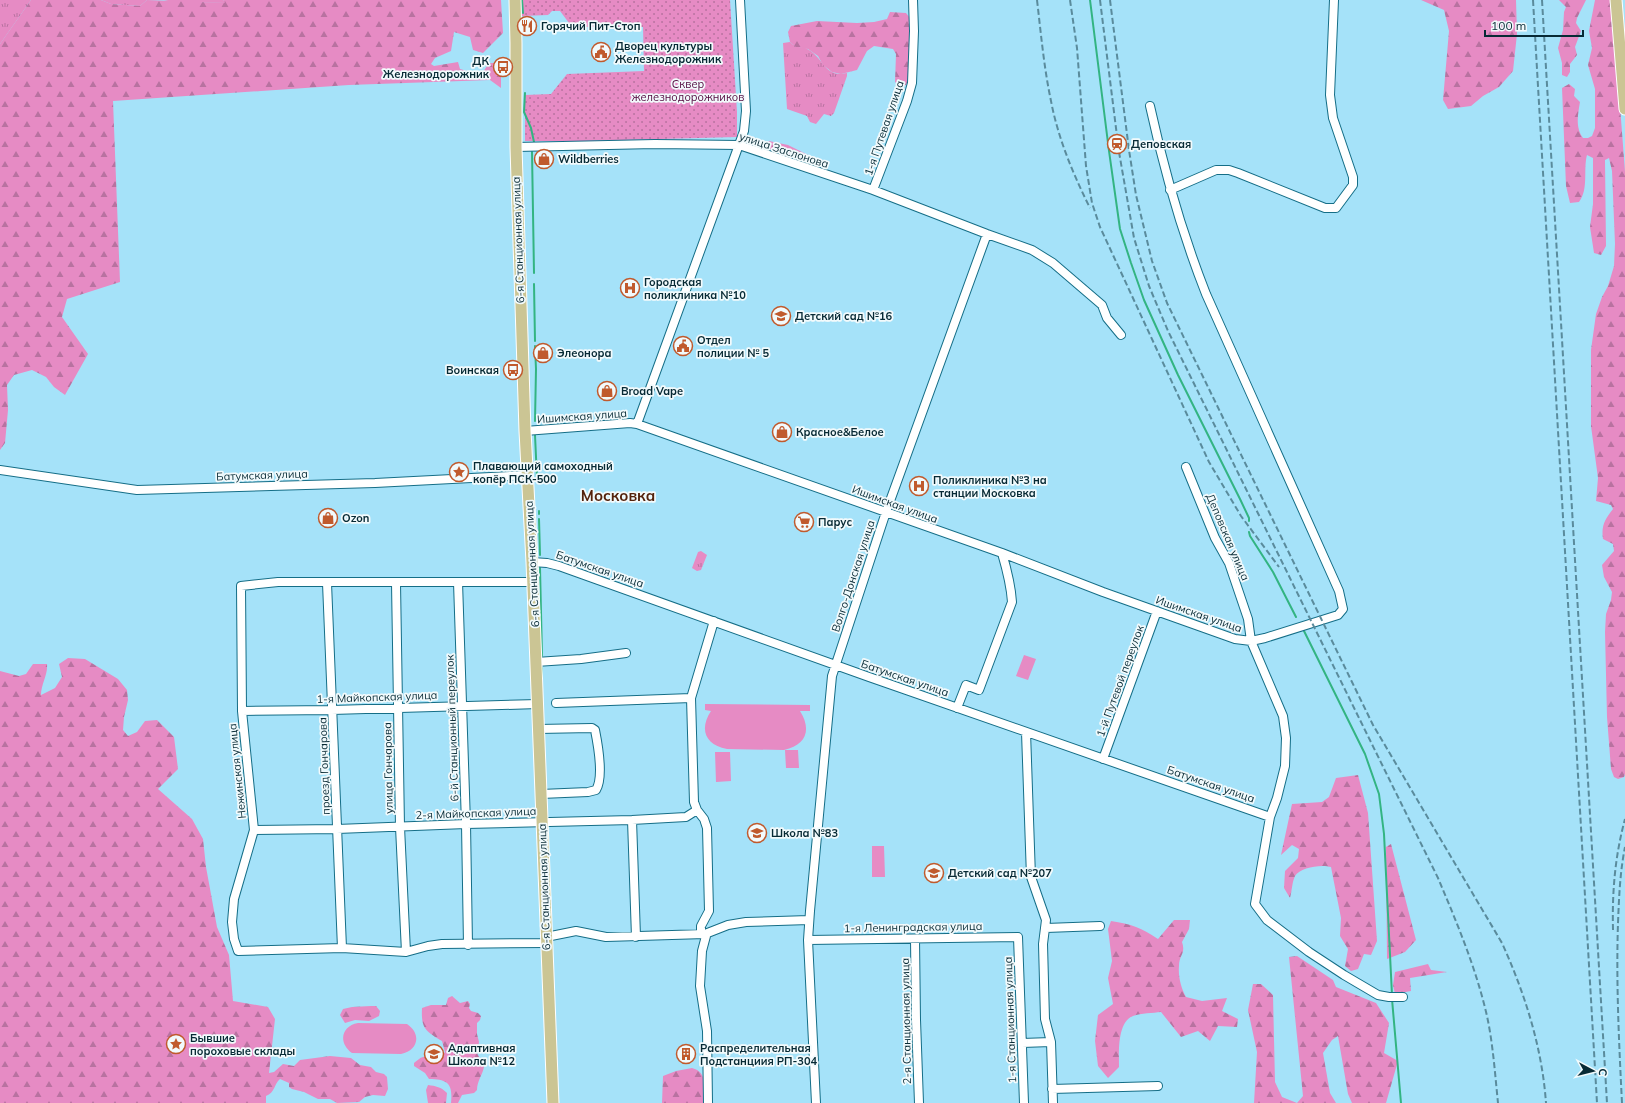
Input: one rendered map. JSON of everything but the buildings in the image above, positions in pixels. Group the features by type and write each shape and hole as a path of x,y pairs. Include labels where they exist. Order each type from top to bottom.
{"main road":[{"name":"6-я Станционная улица","path":"515,0 516,147 525,431 538,704 552,1103"},
{"path":"1616,0 1625,109"}],"street":[{"path":"637,424 744,131 746,111 740,0"},
{"name":"1-я Путевая улица","path":"873,190 907,101 912,83 914,31 913,0"},
{"path":"1170,190 1211,172 1222,169 1238,173 1325,208 1336,208 1354,185 1353,177 1335,126 1332,110 1330,82 1333,61 1334,0"},
{"path":"1150,106 1170,190 1192,258 1206,294 1307,518 1342,601 1343,608 1338,614 1251,641"},
{"name":"улица Заслонова","path":"516,147 655,144 739,145 873,190 988,234"},
{"path":"988,234 1032,250 1053,263 1102,305 1107,318 1121,335"},
{"name":"Волго-Донская улица","path":"816,1103 808,940 828,705 832,676 886,512 988,234"},
{"name":"Ишимская улица","path":"525,431 630,423 637,424 1002,553 1043,570 1235,639 1251,641"},
{"name":"Деповская улица","path":"1186,467 1215,538 1229,563 1248,619 1251,641 1283,716 1286,738 1285,766 1277,798 1270,817 1255,904 1267,920 1344,975 1378,995 1403,997"},
{"name":"Батумская улица","path":"0,470 137,490 375,483 527,476"},
{"path":"957,708 966,685 980,690 1012,602 1009,575 1002,553"},
{"name":"Батумская улица","path":"532,562 547,563 559,566 957,708 1270,817"},
{"name":"Нежинская улица","path":"327,583 278,582 241,586 242,711 254,830 234,899 232,922 234,939 238,951 342,948"},
{"name":"улица Гончарова","path":"396,582 400,827 406,952"},
{"name":"6-й Станционный переулок","path":"458,582 466,824 468,945"},
{"path":"327,583 533,582"},
{"name":"проезд Гончарова","path":"327,583 342,948"},
{"name":"1-й Путевой переулок","path":"1103,759 1157,611"},
{"path":"708,1103 707,1031 700,986 702,951 706,940 705,934 701,931 701,926 709,911 706,828 704,819 697,810 694,802 691,698 714,622"},
{"path":"536,662 582,659 626,653"},
{"path":"556,703 691,698"},
{"name":"1-я Майкопская улица","path":"242,711 538,704"},
{"path":"538,729 592,728 595,730 600,766 598,787 596,790 588,792 541,794"},
{"path":"1026,732 1031,877 1046,920 1044,944 1045,1019 1051,1042 1053,1103"},
{"name":"2-я Майкопская улица","path":"254,830 338,829 632,820 686,817 697,810"},
{"path":"632,820 636,936"},
{"path":"342,948 406,952 442,944 468,945 546,940 576,931 606,937 705,934 728,925 740,923 809,920"},
{"path":"1046,928 1100,926"},
{"name":"1-я Ленинградская улица","path":"808,940 1018,937"},
{"name":"1-я Станционная улица","path":"1018,937 1024,1103"},
{"name":"2-я Станционная улица","path":"915,938 919,1103"},
{"path":"1022,1043 1051,1042"},
{"path":"1052,1089 1158,1086"}],"green space":[{"path":"0,0 31,0 0,44"},
{"path":"31,0 101,0 111,4 140,6 147,0 225,3 223,0 501,0 503,33 483,53 473,50 470,37 454,32 451,51 435,58 431,64 434,66 458,62 460,69 481,75 489,63 501,63 501,88 490,80 349,85 113,101 120,282 67,299 62,317 88,354 65,395 54,387 46,377 32,370 14,375 7,385 8,410 5,443 0,450 0,44"},
{"path":"101,0 147,0 140,6 111,4"},
{"path":"164,0 223,0 226,3 172,2"},
{"name":"Сквер железнодорожников","path":"521,0 730,0 737,112 737,137 525,141 525,95 551,94 567,74 644,71 643,27 572,27 560,11 552,11 548,15 522,16"},
{"path":"1421,0 1516,0 1517,34 1513,71 1499,87 1483,96 1471,106 1448,109 1443,100 1449,31 1444,10"},
{"path":"1559,0 1586,0 1576,23 1581,31 1575,47 1577,55 1570,64 1570,72 1567,77 1562,75 1562,63 1558,48 1563,30 1564,12 1566,7"},
{"path":"1595,0 1612,0 1625,172 1625,774 1624,777 1618,779 1614,777 1611,769 1607,717 1605,632 1606,614 1612,592 1604,577 1602,565 1614,551 1613,544 1603,539 1604,523 1613,509 1611,505 1596,501 1598,478 1591,426 1591,350 1596,314 1608,286 1614,266 1615,244 1612,171 1609,158 1605,160 1606,246 1601,255 1594,253 1590,227 1593,204 1593,158 1587,155 1584,191 1579,202 1570,203 1566,186 1562,88 1569,84 1575,89 1574,96 1580,102 1578,111 1578,125 1580,134 1583,138 1592,136 1595,128 1595,89 1588,65 1592,48 1589,31"},
{"path":"890,12 906,13 910,18 910,74 906,85 900,86 895,82 896,54 893,49 874,46 867,51 857,70 841,74 832,72 823,65 818,56 808,49 796,47 790,42 788,32 791,26 817,21 857,23 874,22 887,19"},
{"path":"790,42 795,46 809,50 825,67 834,73 847,73 834,113 831,116 824,114 816,124 810,122 807,116 787,109 783,43"},
{"path":"769,141 788,145 812,157 806,162 792,159 768,148 766,145"},
{"path":"701,551 707,555 701,570 697,571 692,568 698,552"},
{"path":"1024,655 1036,659 1028,680 1016,676"},
{"path":"68,658 85,659 118,679 127,690 128,700 123,730 128,736 137,732 145,721 157,720 174,737 178,769 158,789 192,819 203,839 206,867 217,927 229,955 233,1001 268,1007 275,1019 269,1073 274,1072 283,1064 294,1066 300,1060 330,1056 351,1058 360,1065 371,1067 376,1072 384,1074 387,1077 388,1089 385,1096 373,1095 365,1097 359,1102 337,1103 330,1099 318,1099 304,1092 292,1089 289,1087 289,1083 280,1079 273,1091 266,1096 266,1103 0,1103 0,671 19,676 26,674 33,664 47,664 41,695 55,688 62,677 59,664"},
{"path":"705,704 810,705 810,711 800,711 806,724 805,736 791,748 784,750 727,749 714,744 706,735 705,724 711,711 705,710"},
{"path":"785,750 798,750 799,768 786,768"},
{"path":"715,752 730,752 731,781 716,782"},
{"path":"1358,775 1368,813 1377,941 1371,955 1364,954 1358,969 1351,971 1345,966 1348,949 1340,936 1341,918 1331,867 1312,867 1301,870 1294,878 1290,898 1284,888 1285,871 1298,858 1299,849 1292,845 1281,855 1292,804 1322,802 1329,797 1336,778"},
{"path":"1391,844 1416,940 1405,952 1387,959 1386,847"},
{"path":"872,846 884,846 885,877 872,877"},
{"path":"1174,920 1190,920 1189,929 1182,942 1183,952 1179,966 1180,982 1186,997 1202,1001 1227,998 1222,1011 1238,1019 1237,1027 1218,1026 1210,1041 1198,1031 1181,1037 1161,1012 1133,1016 1128,1019 1124,1025 1120,1038 1119,1067 1108,1078 1098,1066 1095,1041 1098,1015 1113,1004 1108,978 1112,961 1108,929 1111,921 1136,927 1158,939"},
{"path":"1297,956 1333,980 1336,987 1376,1003 1389,1023 1384,1053 1398,1061 1386,1103 1352,1103 1348,1094 1338,1036 1332,1040 1323,1053 1330,1093 1336,1103 1297,1103 1303,1096 1289,957"},
{"path":"1428,964 1431,970 1447,972 1410,978 1411,991 1395,994 1393,985 1395,972"},
{"path":"1253,984 1261,984 1273,995 1275,1082 1282,1097 1297,1103 1254,1103 1257,1052 1248,1010"},
{"path":"452,996 460,1003 468,1001 471,1011 478,1013 481,1016 477,1023 479,1042 477,1053 484,1067 477,1090 474,1093 462,1095 458,1103 451,1103 451,1091 448,1084 441,1080 429,1079 425,1073 414,1066 414,1063 422,1057 440,1056 445,1052 442,1041 428,1031 423,1025 422,1008 431,1005 446,1005 448,998"},
{"path":"376,1006 380,1011 379,1016 369,1021 355,1020 345,1023 340,1015 343,1009"},
{"path":"358,1023 407,1024 415,1032 416,1042 411,1049 401,1054 352,1053 345,1045 343,1035 348,1028"},
{"path":"692,1068 701,1073 705,1082 706,1103 662,1103 663,1076 676,1071"},
{"path":"428,1085 443,1089 447,1093 446,1103 428,1103 426,1090"}],"waterway":[{"path":"522,0 523,13"},
{"path":"1090,0 1120,229 1144,300 1178,375 1240,499 1249,521"},
{"path":"525,93 524,112 531,128 534,142"},
{"path":"532,152 534,273"},
{"path":"534,284 535,341"},
{"path":"535,346 535,421"},
{"path":"535,435 537,479"},
{"path":"539,519 540,555"},
{"path":"1249,532 1250,536 1273,572 1296,617"},
{"path":"540,568 542,656"},
{"path":"1304,631 1365,754 1379,794 1384,834 1392,995"},
{"path":"542,668 542,680"},
{"path":"1392,999 1401,1103"}],"railway":[{"path":"1037,0 1045,64 1054,115 1067,156 1090,208"},
{"path":"1070,0 1077,48 1086,166 1092,203 1100,227 1209,462 1241,516 1279,567"},
{"path":"1100,0 1119,152 1134,238 1149,286 1168,331 1438,878 1466,946 1483,998 1491,1037 1498,1103"},
{"path":"1110,0 1136,195 1152,261 1167,303 1373,725 1502,943 1518,982 1531,1021 1541,1062 1546,1103"},
{"path":"1533,0 1597,1103"},
{"path":"1542,0 1607,1103"},
{"path":"1613,930 1615,874 1625,819"},
{"path":"1622,1103 1617,946 1620,885 1625,847"}],"place":[{"name":"Горячий Пит-Стоп","path":"527,26"},
{"name":"Дворец культуры Железнодорожник","path":"601,52"},
{"name":"ДК Железнодорожник","path":"503,67"},
{"name":"Деповская","path":"1117,144"},
{"name":"Wildberries","path":"544,159"},
{"name":"Городская поликлиника №10","path":"630,288"},
{"name":"Детский сад №16","path":"781,316"},
{"name":"Отдел полиции № 5","path":"683,346"},
{"name":"Элеонора","path":"543,353"},
{"name":"Воинская","path":"513,370"},
{"name":"Broad Vape","path":"607,391"},
{"name":"Красное&Белое","path":"782,432"},
{"name":"Плавающий самоходный копёр ПСК-500","path":"459,472"},
{"name":"Поликлиника №3 на станции Московка","path":"919,486"},
{"name":"Ozon","path":"328,518"},
{"name":"Парус","path":"804,522"},
{"name":"Школа №83","path":"757,833"},
{"name":"Детский сад №207","path":"934,873"},
{"name":"Бывшие пороховые склады","path":"176,1044"},
{"name":"Адаптивная Школа №12","path":"434,1054"},
{"name":"Распределительная Подстанциия РП-304","path":"686,1054"}],"district":[{"name":"Московка","path":"618,496"}]}
